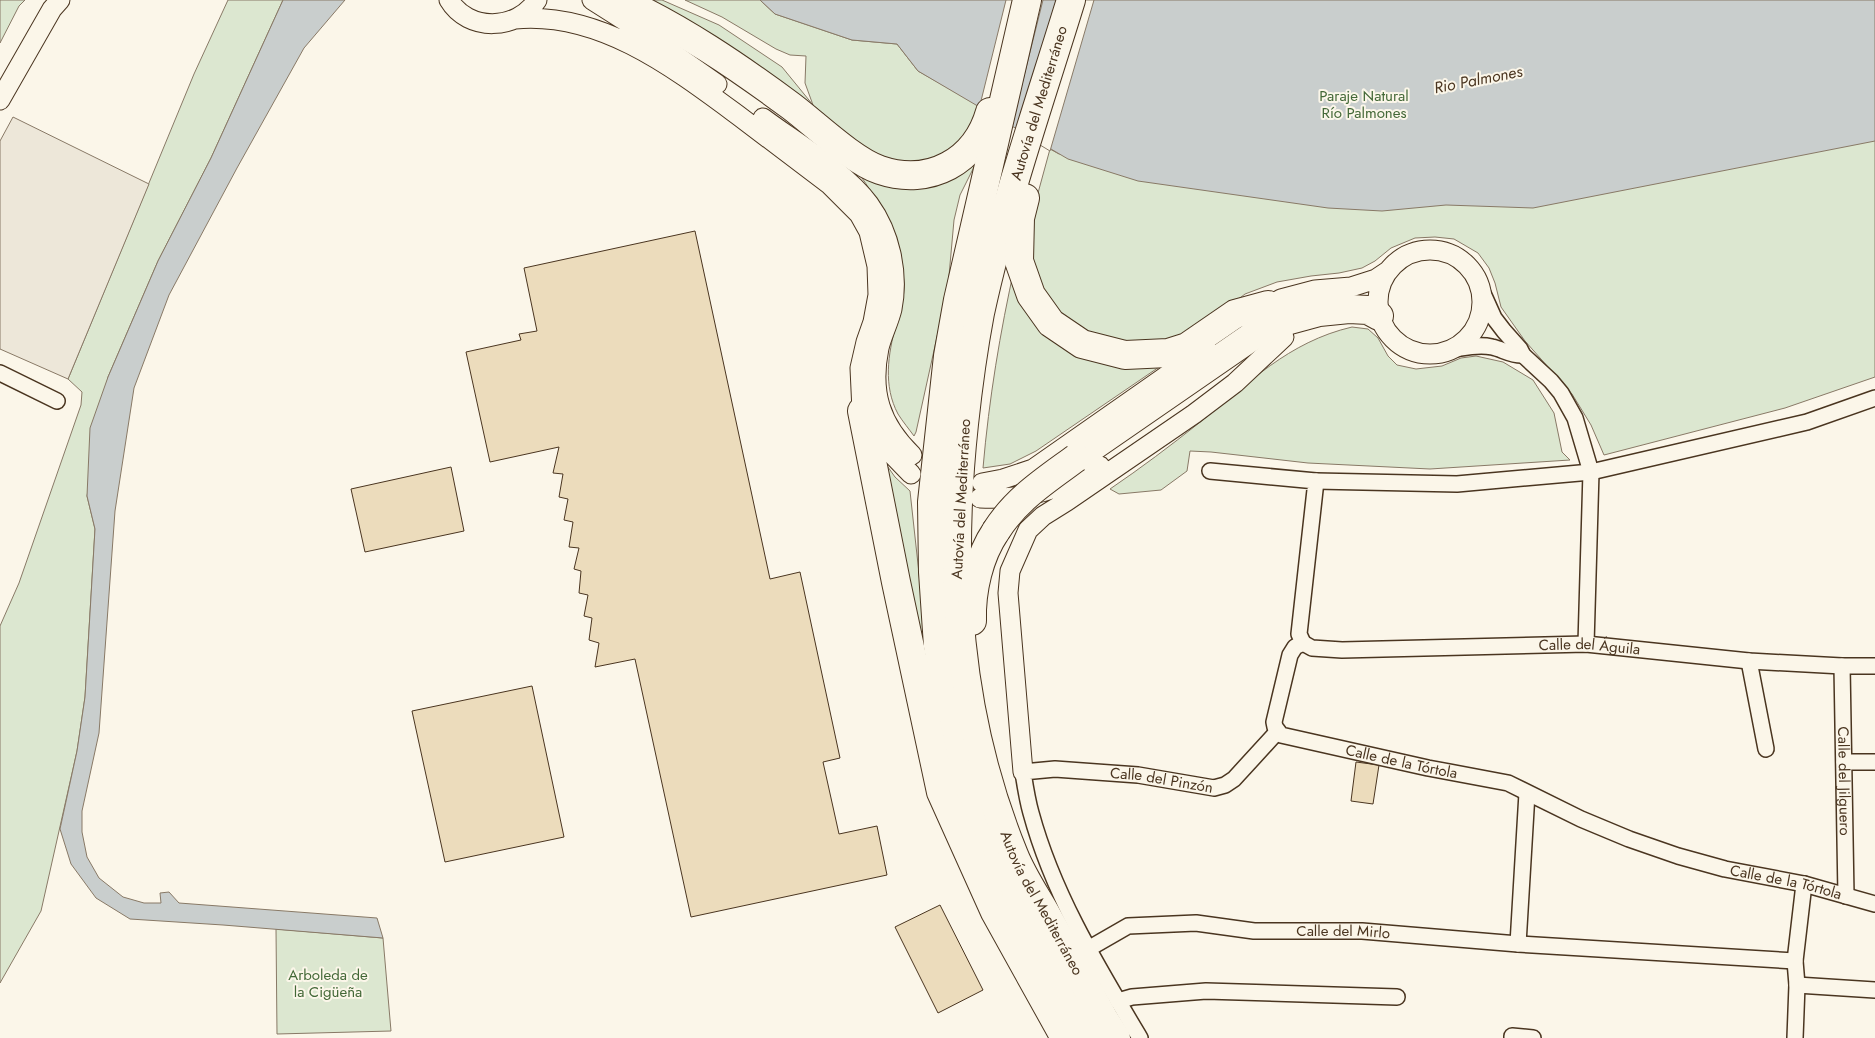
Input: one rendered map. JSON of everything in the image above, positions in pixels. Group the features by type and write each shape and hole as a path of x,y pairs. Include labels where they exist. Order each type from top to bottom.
{"highway":[{"path":"620,0 642,10 725,59 792,107 858,158 880,170 907,175 934,172 984,147 987,123 1007,43 1027,1"},
{"name":"Autovía del Mediterráneo","path":"1072,0 1023,155 994,256 980,316 967,395 961,451 956,524 956,582 970,713 990,785 1015,856 1116,1038"},
{"name":"Autovía del Mediterráneo","path":"984,147 948,356 937,443 932,502 933,572 938,646 950,719 966,785 988,848 1015,909 1086,1038"},
{"path":"1023,155 1028,181 1020,218 1019,261 1032,294 1051,323 1082,344 1125,355 1168,353 1186,346 1235,314 1268,305"},
{"path":"970,713 980,691 973,649 972,610 976,582 983,556 996,531 1018,502 1076,458 1257,333 1275,324 1319,312 1349,309 1368,310 1382,321"},
{"path":"862,411 941,792 995,912 1065,1038"}],"street":[{"path":"0,100 52,9 60,0"},
{"path":"449,0 459,12 480,23 504,23 515,19 525,13 537,0"},
{"path":"592,0 688,63 838,173 857,189 870,205 886,236 894,273 892,308 879,348 876,383 877,396 884,420 897,440 912,455"},
{"path":"515,19 535,17 571,22 598,30 627,42 698,86 830,185 847,200 859,214 869,232 877,266 878,295 873,322 860,368 862,411 878,440 911,474"},
{"path":"1382,321 1350,318 1326,322 1284,337 1101,466 1053,490 1032,495 997,499 981,490 1003,479 1033,469 1268,305 1281,299 1315,290 1364,284 1388,271 1406,256 1417,252 1440,251 1457,257 1470,268 1477,278 1494,318 1520,348 1523,355 1552,381 1561,393 1574,418 1591,472 1586,644"},
{"path":"1388,271 1378,293 1378,304 1382,321 1399,345 1409,350 1432,355 1478,345 1498,348 1516,356 1523,355"},
{"path":"1455,349 1465,342 1478,324 1482,312 1483,300 1481,289"},
{"path":"1140,1038 1088,949 1063,898 1043,852 1031,812 1023,772 1008,593 1010,571 1028,530 1043,516 1067,502 1194,414 1235,383 1284,337"},
{"path":"0,373 57,401"},
{"path":"1210,471 1316,481 1457,484 1591,472 1807,422 1875,398"},
{"path":"1277,732 1274,722 1290,655 1295,647 1302,643 1299,634 1316,481"},
{"name":"Calle del Águila","path":"1302,643 1312,648 1342,650 1586,644 1749,661 1875,666"},
{"path":"1749,661 1766,749"},
{"name":"Calle del Jilguero","path":"1842,666 1846,896"},
{"name":"Calle del Pinzón","path":"1023,772 1054,769 1138,775 1214,788 1225,785 1234,779 1277,732"},
{"name":"Calle de la Tórtola","path":"1277,732 1286,738 1508,783 1581,819 1628,839 1678,856 1725,869 1804,884 1875,904"},
{"path":"1844,762 1875,762"},
{"path":"1518,944 1527,793"},
{"path":"1795,1038 1797,985 1795,961 1804,884"},
{"name":"Calle del Mirlo","path":"1088,949 1128,926 1196,923 1254,931 1362,931 1518,944 1795,961"},
{"path":"1797,985 1875,990"},
{"path":"1118,1001 1132,996 1206,991 1397,997"},
{"path":"1512,1038 1512,1036 1533,1038"}],"green space":[{"path":"0,0 25,0 19,6 0,43"},
{"path":"228,0 283,0 211,158 158,261 108,377 87,496 95,529 85,697 77,751 41,911 0,983 0,626 19,583 81,405 82,392 68,379 194,74"},
{"path":"646,0 662,0 719,25 782,67 813,105 805,83 806,56 790,55 776,49 722,17 685,0 760,0 775,14 852,40 897,44 918,71 980,106 969,139 937,163 889,164 865,150 814,106 742,55"},
{"path":"1875,0 1875,377 1785,408 1604,455 1591,425 1572,394 1525,341 1501,307 1489,268 1478,253 1454,239 1435,237 1415,238 1391,248 1375,261 1362,268 1277,282 1245,294 1201,328 1169,343 1138,346 1083,334 1047,304 1029,253 1035,204 1050,149 1059,154"},
{"path":"976,163 960,195 954,220 948,287 914,436 898,414 893,403 888,370 893,336 904,294 902,270 895,242 884,214 862,178 893,186 969,167"},
{"path":"1015,265 1069,349 1092,361 1127,367 1162,365 1036,451 1010,464 983,468 996,366"},
{"path":"1352,327 1368,329 1378,338 1388,356 1397,365 1416,369 1442,366 1461,358 1476,356 1503,362 1533,380 1554,413 1562,452 1570,460 1430,469 1308,463 1190,451 1187,471 1161,490 1119,494 1110,489 1177,440 1253,379 1289,353 1329,334"},
{"path":"883,460 895,477 910,491 930,674"},
{"name":"Arboleda de la Cigüeña","path":"276,929 383,938 391,1031 277,1034"}],"shaded area":[{"path":"13,117 149,184 68,379 0,349 0,141"}],"water":[{"path":"283,0 345,0 304,48 237,168 169,295 134,388 115,511 99,733 82,811 82,832 87,857 99,878 123,897 144,903 161,903 160,893 169,892 179,903 377,918 383,938 130,919 96,898 71,864 60,829 77,751 85,697 95,529 87,496 90,428 108,377 158,261 211,158"},
{"name":"Paraje Natural Río Palmones","path":"760,0 1875,0 1875,141 1533,208 1446,205 1382,211 1328,208 1138,181 1068,159 918,71 897,44 852,40 775,14"}],"pier":[{"path":"1006,0 1043,0 1011,128 979,109"},
{"path":"1057,0 1094,0 1050,151 1017,131"}],"building":[{"path":"695,231 770,579 800,572 840,758 823,762 839,834 877,826 887,875 691,917 635,659 595,667 599,643 589,640 592,618 584,616 588,595 579,593 581,571 574,569 579,548 569,547 573,522 564,520 568,499 559,497 563,474 553,473 559,447 490,462 466,352 521,340 519,334 537,331 524,268"},
{"path":"451,467 464,531 365,552 351,489"},
{"path":"532,686 564,837 445,862 412,711"},
{"path":"1356,762 1379,765 1373,804 1351,801"},
{"path":"940,905 983,990 938,1013 895,927"}],"water label":[{"name":"Rio Palmones","path":"1478,79"}]}
